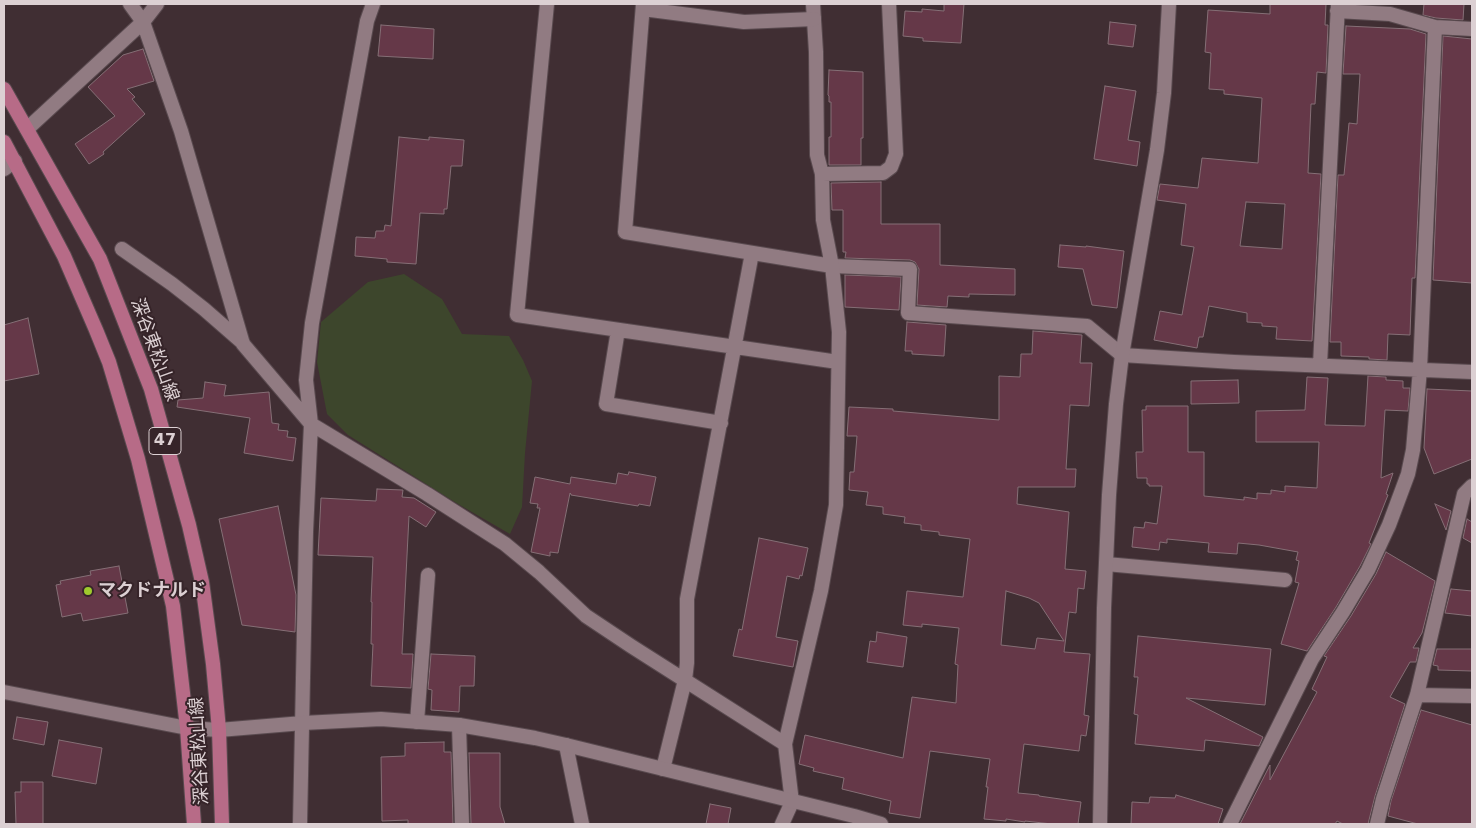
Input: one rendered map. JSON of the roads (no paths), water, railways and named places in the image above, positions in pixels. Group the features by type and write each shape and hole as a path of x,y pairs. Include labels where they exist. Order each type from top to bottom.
{"main road":[{"name":"深谷東松山線","path":"4,89 100,260 151,389 189,525 202,582 213,664 219,730 222,824"},
{"name":"深谷東松山線","path":"4,142 9,165 64,256 96,330 109,362 138,459 173,606 187,728 194,824"}],"street":[{"path":"130,4 143,22 181,131 243,344"},
{"path":"28,129 143,22 157,4"},
{"path":"300,824 306,532 311,424 306,380 312,323 366,21 372,4"},
{"path":"547,4 517,315 838,362"},
{"path":"782,824 792,802 785,744 821,591 836,505 839,332 832,266 823,220 822,174 817,155 816,52 813,4"},
{"path":"822,174 883,173 891,167 896,154 889,4"},
{"path":"1100,824 1109,495 1122,356 1157,150 1164,93 1169,4"},
{"path":"814,20 744,22 643,6 625,232 832,266 910,269 908,312 1088,326 1122,356 1472,372"},
{"path":"1320,364 1338,7 1390,14 1435,28 1472,29"},
{"path":"1230,824 1312,659 1368,570 1389,525 1408,474 1413,450 1420,369 1435,28"},
{"path":"122,249 204,309 243,344 311,424 505,544 539,572 586,616 785,744"},
{"path":"663,769 685,680 687,599 752,253"},
{"path":"618,330 606,404 720,423"},
{"path":"1377,824 1383,799 1417,695 1464,494 1472,486"},
{"path":"1106,564 1285,580"},
{"path":"417,722 428,576"},
{"path":"4,692 187,728 219,730 381,719 459,725 566,745 880,824"},
{"path":"1417,695 1472,696"},
{"path":"459,725 462,824"},
{"path":"566,745 582,824"}],"place":[{"name":"マクドナルド","path":"88,591"}]}
